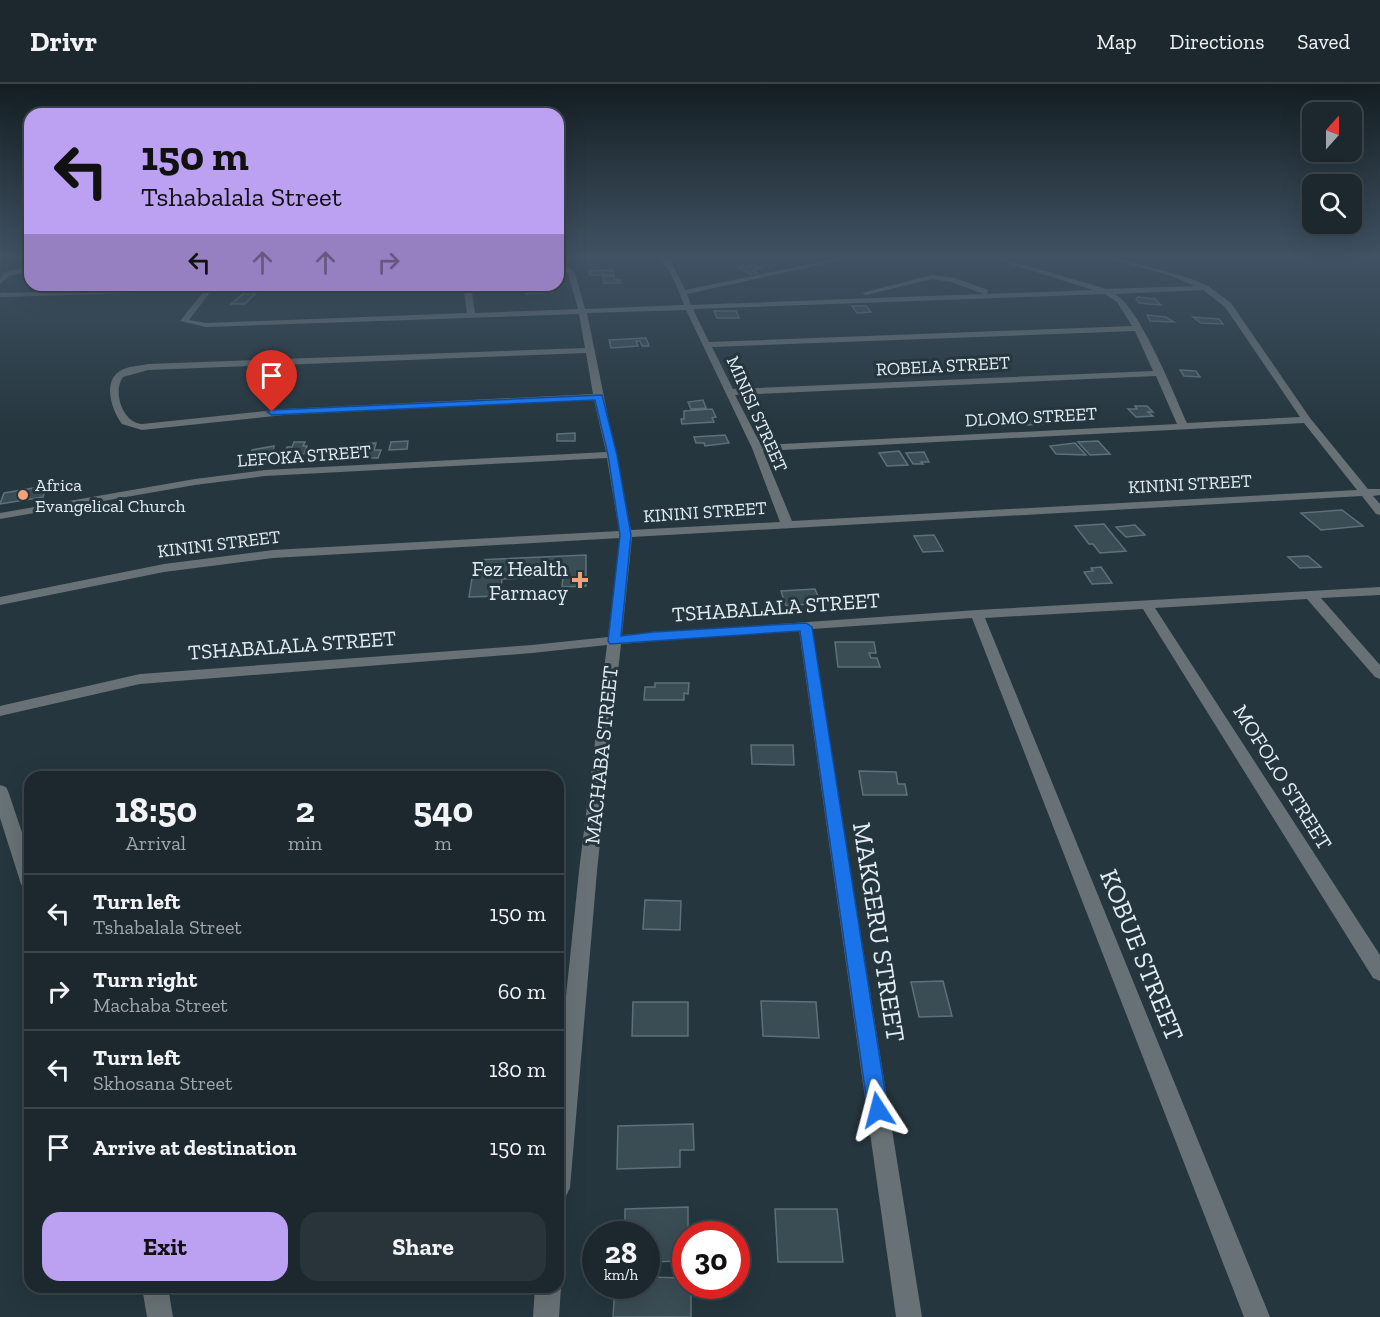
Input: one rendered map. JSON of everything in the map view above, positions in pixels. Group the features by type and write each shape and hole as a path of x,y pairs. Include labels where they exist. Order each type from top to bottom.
{"street":[{"path":"189,315 184,321 206,325 481,315"},
{"name":"MACHABA STREET","path":"564,1125 588,871 626,535 583,315"},
{"name":"MINISI STREET","path":"692,315 757,448 787,524"},
{"path":"1129,315 1138,328 1183,425"},
{"path":"1235,315 1307,420 1380,512"},
{"path":"708,345 1138,328"},
{"path":"589,350 148,367 125,372 118,376 114,389 122,418 134,427 267,413 598,397"},
{"name":"ROBELA STREET","path":"729,392 1158,373"},
{"name":"DLOMO STREET","path":"757,448 1307,420"},
{"name":"LEFOKA STREET","path":"0,516 195,482 265,473 612,455"},
{"name":"KININI STREET","path":"0,601 164,568 273,554 1380,492"},
{"name":"TSHABALALA STREET","path":"0,711 140,679 175,675 532,649 654,636 977,614 1380,591"},
{"path":"1310,594 1380,674"},
{"name":"MOFOLO STREET","path":"1147,605 1380,972"},
{"name":"KOBUE STREET","path":"977,614 1257,1317"},
{"name":"MAKGERU STREET","path":"806,627 909,1317"},
{"path":"0,791 24,865"},
{"path":"156,1293 160,1317"},
{"path":"546,1317 548,1293"}],"building":[{"path":"716,315 738,315 739,318 717,318"},
{"path":"1147,315 1166,317 1174,322 1150,321"},
{"path":"1193,317 1219,319 1223,324 1201,323"},
{"path":"646,338 649,346 642,346 640,341 636,341 638,346 611,348 609,340"},
{"path":"1180,370 1196,371 1200,377 1184,376"},
{"path":"703,400 706,408 691,409 688,402"},
{"path":"1135,406 1147,406 1153,412 1148,412 1153,416 1136,417 1128,409 1137,409"},
{"path":"712,409 716,417 712,418 714,422 682,424 684,411"},
{"path":"1044,413 1053,423 1027,425 1017,414"},
{"path":"575,433 575,441 557,441 557,434"},
{"path":"725,435 729,443 705,446 704,443 696,443 694,437"},
{"path":"408,441 407,449 389,450 391,442"},
{"path":"1098,441 1110,454 1090,455 1078,442"},
{"path":"294,442 305,442 303,446 307,446 304,454 300,454 297,460 282,461 287,447 292,447"},
{"path":"376,443 374,450 381,450 378,458 368,458 369,456 353,459 358,444"},
{"path":"1075,443 1086,455 1056,454 1050,446"},
{"path":"274,446 273,452 269,453 268,462 250,465 252,450"},
{"path":"899,451 908,465 887,466 879,453"},
{"path":"924,452 929,462 921,462 923,464 913,464 906,453"},
{"name":"Africa Evangelical Church","path":"46,486 43,497 0,504 4,493"},
{"path":"1342,510 1363,526 1321,530 1301,513"},
{"path":"1104,524 1126,551 1100,553 1093,544 1089,544 1075,526"},
{"path":"1135,525 1145,535 1126,537 1116,527"},
{"path":"934,535 943,551 923,552 914,536"},
{"path":"586,555 586,586 562,587 563,576 502,579 500,596 469,597 475,560"},
{"path":"1308,556 1321,567 1300,568 1288,557"},
{"path":"1101,567 1112,583 1092,584 1084,572 1093,571 1091,568"},
{"path":"815,589 821,603 786,606 781,591"},
{"path":"835,642 874,642 876,653 869,653 871,658 877,658 880,667 838,667"},
{"path":"655,683 689,683 688,694 684,693 684,700 644,700 645,687 655,687"},
{"path":"751,745 793,745 794,765 752,764"},
{"path":"859,771 896,772 898,784 905,784 907,795 863,795"},
{"path":"645,900 681,901 680,930 643,929"},
{"path":"943,981 952,1016 919,1017 911,982"},
{"path":"761,1001 816,1002 819,1038 763,1036"},
{"path":"633,1002 688,1002 688,1036 632,1036"},
{"path":"693,1124 694,1150 680,1150 680,1167 617,1169 618,1126"},
{"path":"688,1207 688,1221 672,1221 672,1261 660,1262 660,1221 625,1221 625,1209"},
{"path":"775,1209 837,1209 843,1262 778,1262"},
{"path":"660,1277 672,1278 672,1299 691,1299 691,1317 613,1317 614,1299 660,1299"}],"place":[{"name":"Africa Evangelical Church","path":"23,495"},
{"name":"Fez Health Farmacy","path":"580,580"}],"route":[{"path":"272,412 466,405 598,397 612,455 626,535 614,641 654,636 806,627 878,1110"}]}
